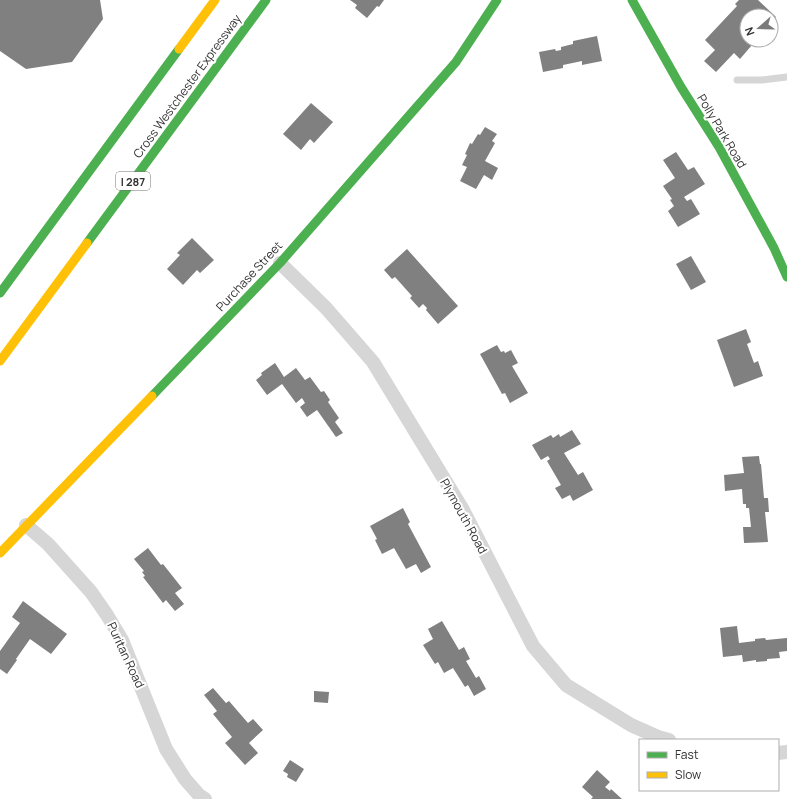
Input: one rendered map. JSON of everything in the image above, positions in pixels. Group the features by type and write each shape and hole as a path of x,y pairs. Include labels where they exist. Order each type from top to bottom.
{"main road":[{"path":"0,293 215,0"},
{"name":"Cross Westchester Expressway","path":"0,361 266,0"},
{"name":"Purchase Street","path":"0,553 26,524 280,263 456,62 497,0"},
{"name":"Polly Park Road","path":"632,0 681,87 719,147 778,256 787,278"}],"street":[{"name":"Plymouth Road","path":"280,263 326,308 373,362 463,510 533,646 566,685 631,725 665,739"},
{"name":"Puritan Road","path":"26,524 48,544 91,592 107,615 122,640 166,749 185,779 199,795 205,799"}],"lane":[{"path":"737,80 762,80 787,77"}],"building":[{"path":"0,0 100,0 103,19 72,62 26,69 0,51"},
{"path":"350,0 384,0 367,18 355,8 357,5"},
{"path":"739,0 758,0 766,8 739,8 739,48 749,48 740,59 734,53 716,72 704,61 715,50 705,40 737,6 735,4"},
{"path":"597,36 602,61 582,65 582,61 563,65 563,68 543,72 539,52 555,49 556,51 561,50 561,47 573,44 573,41"},
{"path":"311,103 333,122 314,143 310,139 301,150 283,134"},
{"path":"485,127 497,134 492,141 495,143 485,161 498,168 492,180 484,175 476,189 460,181 467,167 462,165 467,155 465,154 470,143 472,144 478,134 480,135"},
{"path":"676,152 688,170 694,167 705,184 684,197 687,201 691,199 700,214 678,227 668,211 674,206 670,200 672,199 663,186 675,178 663,160"},
{"path":"192,238 214,260 200,273 197,270 183,285 167,269 180,255 177,253"},
{"path":"407,249 458,306 438,324 423,304 419,308 410,298 412,296 395,277 392,279 384,270"},
{"path":"691,256 706,282 691,290 676,264"},
{"path":"746,329 751,342 747,344 754,363 758,361 763,376 734,387 717,340"},
{"path":"497,345 501,352 504,351 505,353 511,350 518,363 512,366 528,393 510,403 505,393 502,394 480,354"},
{"path":"275,363 284,377 296,368 305,380 310,377 321,392 324,391 330,400 328,402 339,418 335,422 343,433 336,437 317,410 307,417 300,407 305,403 302,398 296,403 282,384 267,395 256,380 262,375 261,373"},
{"path":"572,430 581,444 564,453 578,475 583,472 593,490 573,501 570,495 562,499 555,488 561,485 547,461 550,459 548,456 541,460 532,445 551,435 553,438 559,434 560,437"},
{"path":"759,456 764,498 768,498 769,512 765,512 768,542 744,543 743,527 751,527 749,508 746,508 746,504 743,504 742,489 725,491 724,475 744,473 742,457"},
{"path":"403,508 410,522 408,524 431,567 421,573 416,564 406,569 394,548 382,554 375,540 377,539 370,526"},
{"path":"148,548 182,588 175,593 184,604 175,611 166,600 163,603 143,577 145,576 142,572 144,571 134,559"},
{"path":"23,601 67,634 51,654 30,639 7,674 0,669 0,651 20,623 12,617"},
{"path":"442,621 459,650 464,647 470,659 466,661 476,678 479,676 486,689 474,696 468,685 465,687 453,668 444,673 438,662 435,664 423,645 433,639 428,629"},
{"path":"737,626 739,643 755,641 755,639 765,638 766,640 787,638 787,651 779,652 780,658 767,659 767,661 756,662 756,660 743,662 742,655 723,657 720,628"},
{"path":"213,688 226,703 229,701 248,723 253,719 263,730 249,743 258,753 245,765 225,743 232,737 213,714 217,711 204,695"},
{"path":"314,691 329,692 328,703 314,702"},
{"path":"290,760 304,769 296,782 287,777 288,774 283,771"},
{"path":"597,770 610,782 605,787 610,791 611,789 622,799 591,799 593,797 582,787"}],"traffic: fast":[{"path":"87,243 266,0"},
{"path":"152,396 280,263 456,62 497,0"},
{"path":"632,0 681,87 719,147 774,248 787,277"},
{"path":"0,293 179,49"}],"traffic: slow":[{"path":"179,49 215,0"},
{"path":"0,361 87,243"},
{"path":"0,553 152,396"}]}
